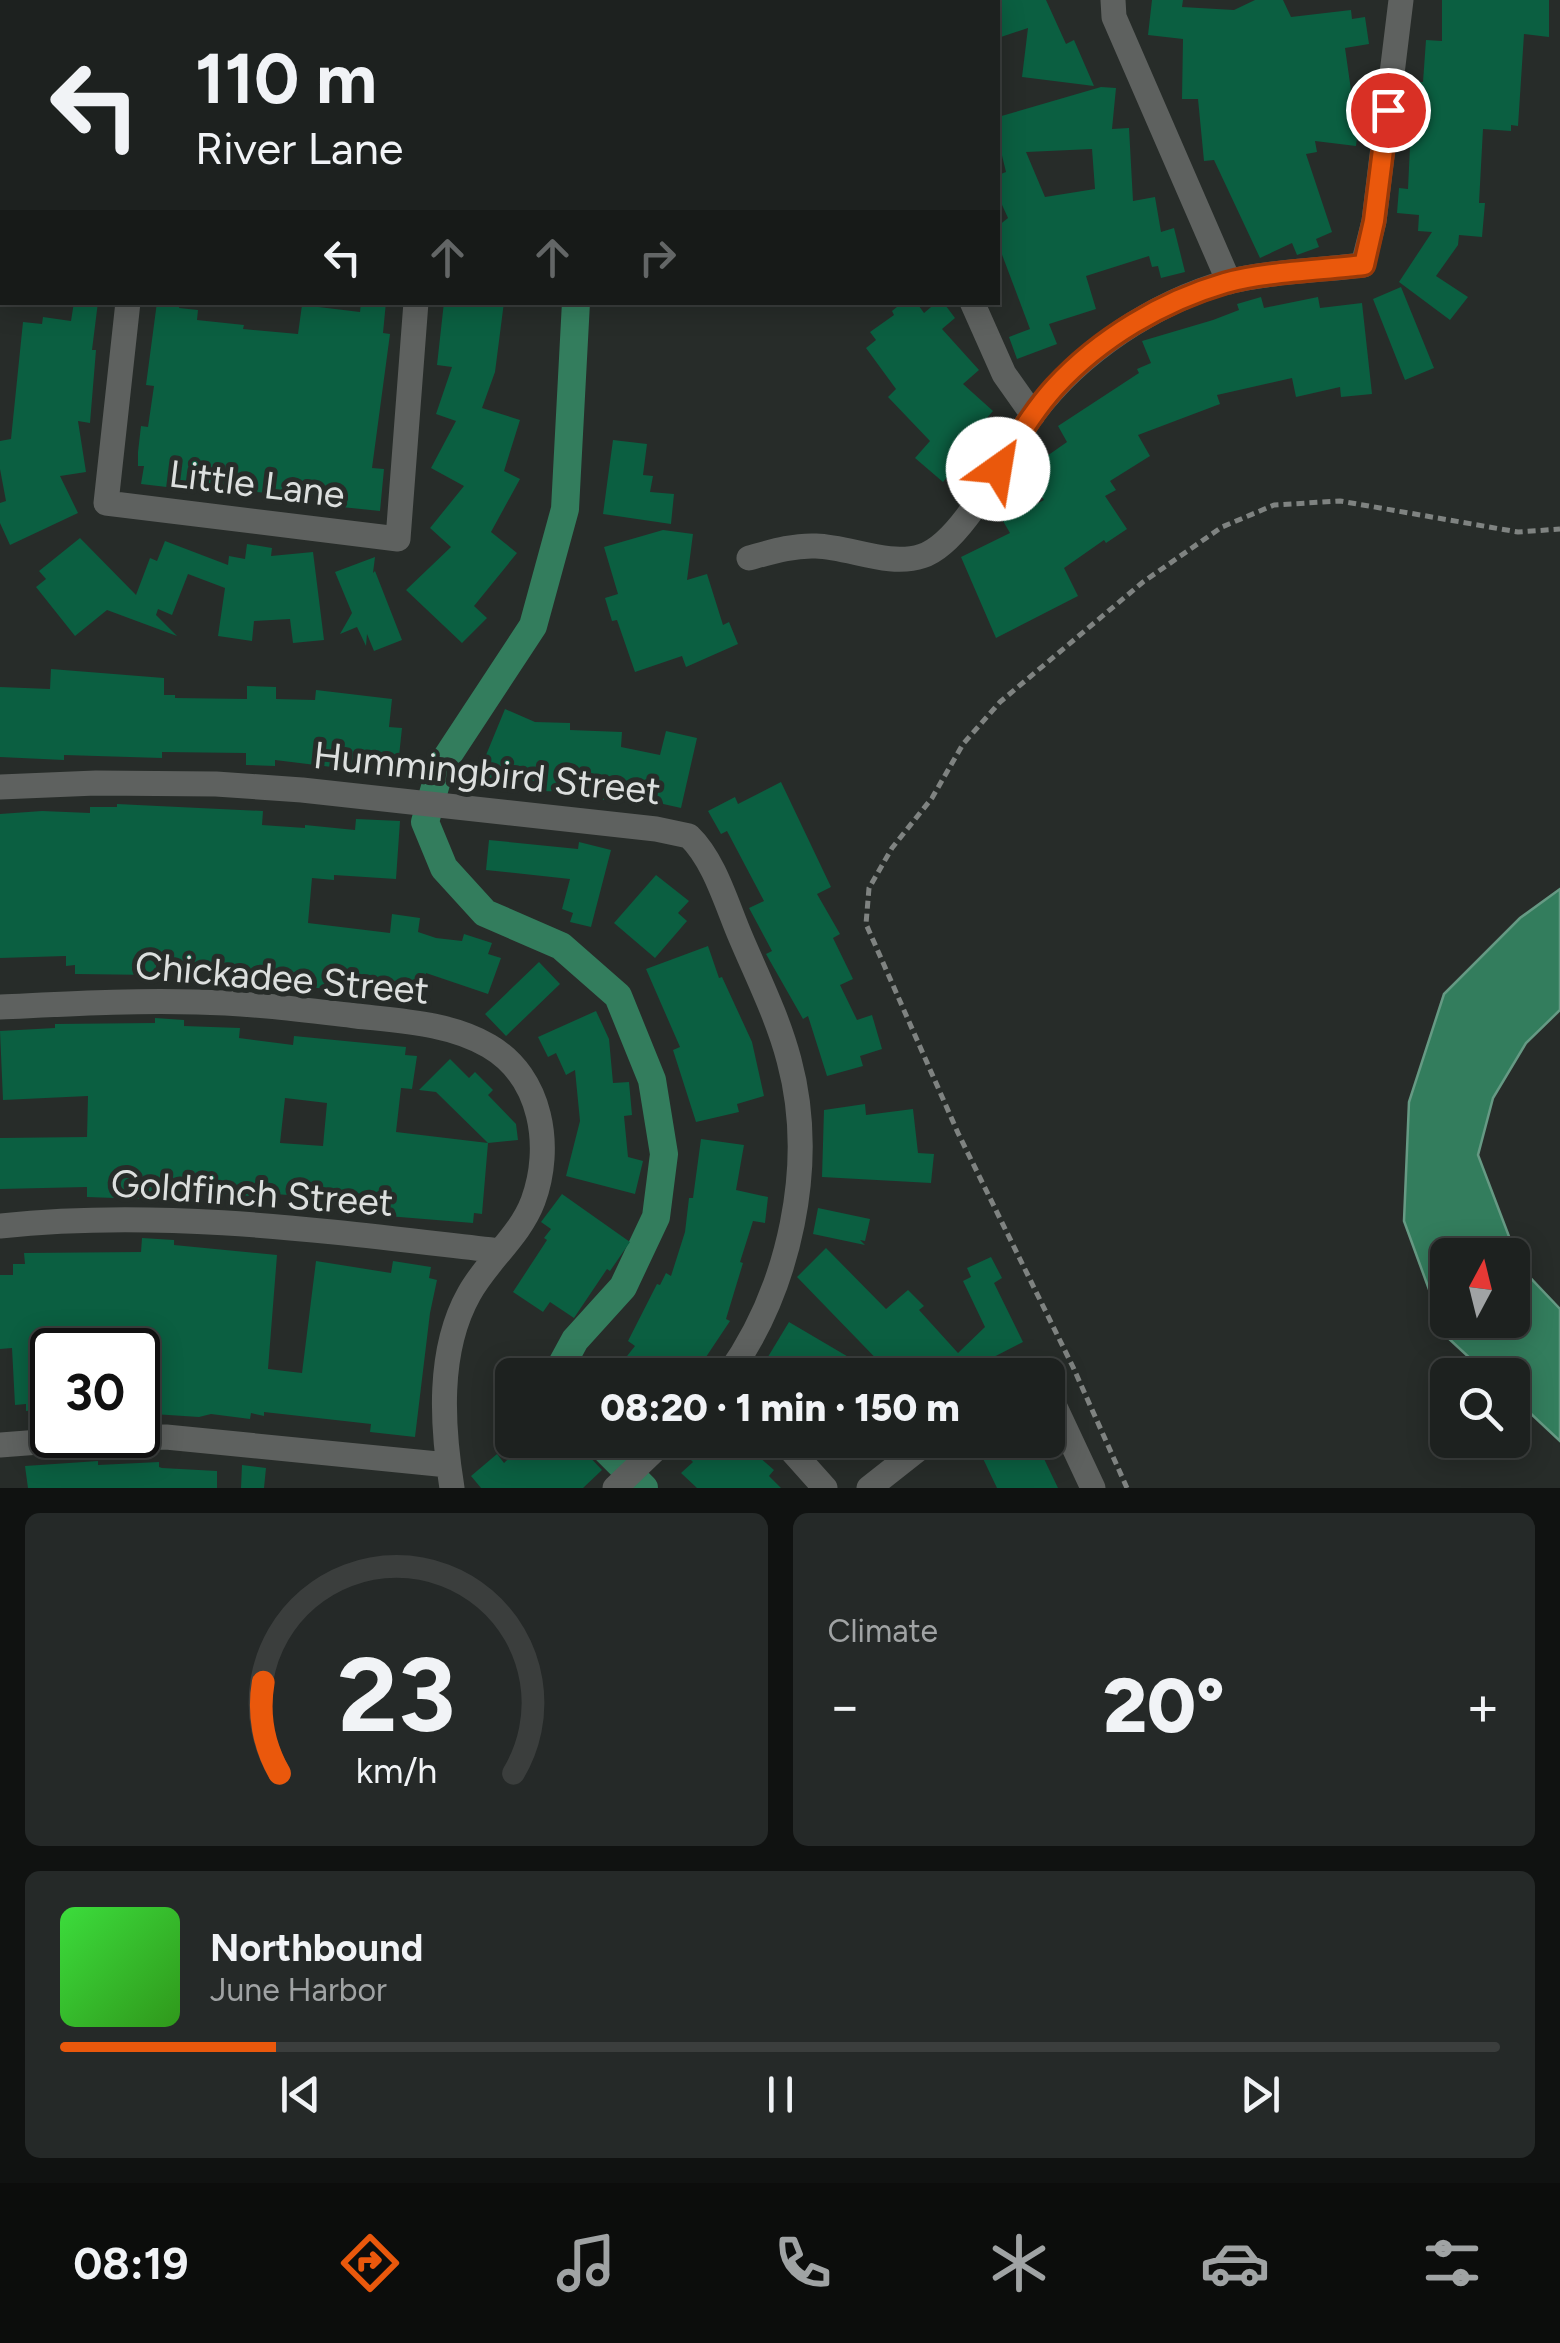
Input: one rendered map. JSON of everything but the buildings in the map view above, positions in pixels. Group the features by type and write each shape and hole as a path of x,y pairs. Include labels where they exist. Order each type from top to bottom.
{"street":[{"path":"1113,0 1114,17 1228,282"},
{"path":"749,558 782,549 816,546 899,559 923,556 939,546 966,518 1057,385 1123,330 1166,305 1228,282 1364,265 1374,221 1401,0"},
{"name":"Little Lane","path":"128,305 106,503 398,539 416,305"},
{"path":"973,305 1004,374 1033,415"},
{"name":"Hummingbird Street","path":"0,787 216,784 423,803 689,836 708,862 774,1014 789,1060 799,1126 798,1182 785,1250 760,1319 738,1358"},
{"name":"Chickadee Street","path":"0,1007 116,1001 280,1007 427,1025 487,1045 507,1059 522,1079 540,1118 544,1144 541,1175 532,1204 518,1229 469,1294 456,1325 446,1378 450,1477"},
{"name":"Goldfinch Street","path":"0,1226 89,1220 238,1222 500,1251"},
{"path":"1065,1428 1093,1488"},
{"path":"0,1445 166,1437 450,1477"},
{"path":"619,1485 647,1458"},
{"path":"798,1458 826,1488"},
{"path":"869,1488 907,1458"}],"path":[{"path":"1127,1488 1073,1367 958,1133 866,924 869,888 892,848 932,798 963,744 1000,702 1143,582 1222,528 1274,504 1340,501 1518,532 1560,529"}],"shaded area":[{"path":"1560,889 1560,1010 1526,1043 1493,1098 1478,1155 1510,1238 1430,1238 1430,1292 1404,1221 1409,1102 1444,994 1520,918"},
{"path":"1530,1277 1560,1309 1560,1441 1530,1413 1530,1358 1470,1358 1448,1338 1530,1338"}],"waterway":[{"path":"565,1358 575,1340 623,1287 656,1217 664,1154 652,1080 618,996 561,946 485,913 444,868 425,822 441,766 533,626 565,509 576,305"},
{"path":"614,1458 644,1488"}],"route":[{"path":"998,469 1057,385 1123,330 1166,305 1228,282 1364,265 1374,221 1388,110"}]}
